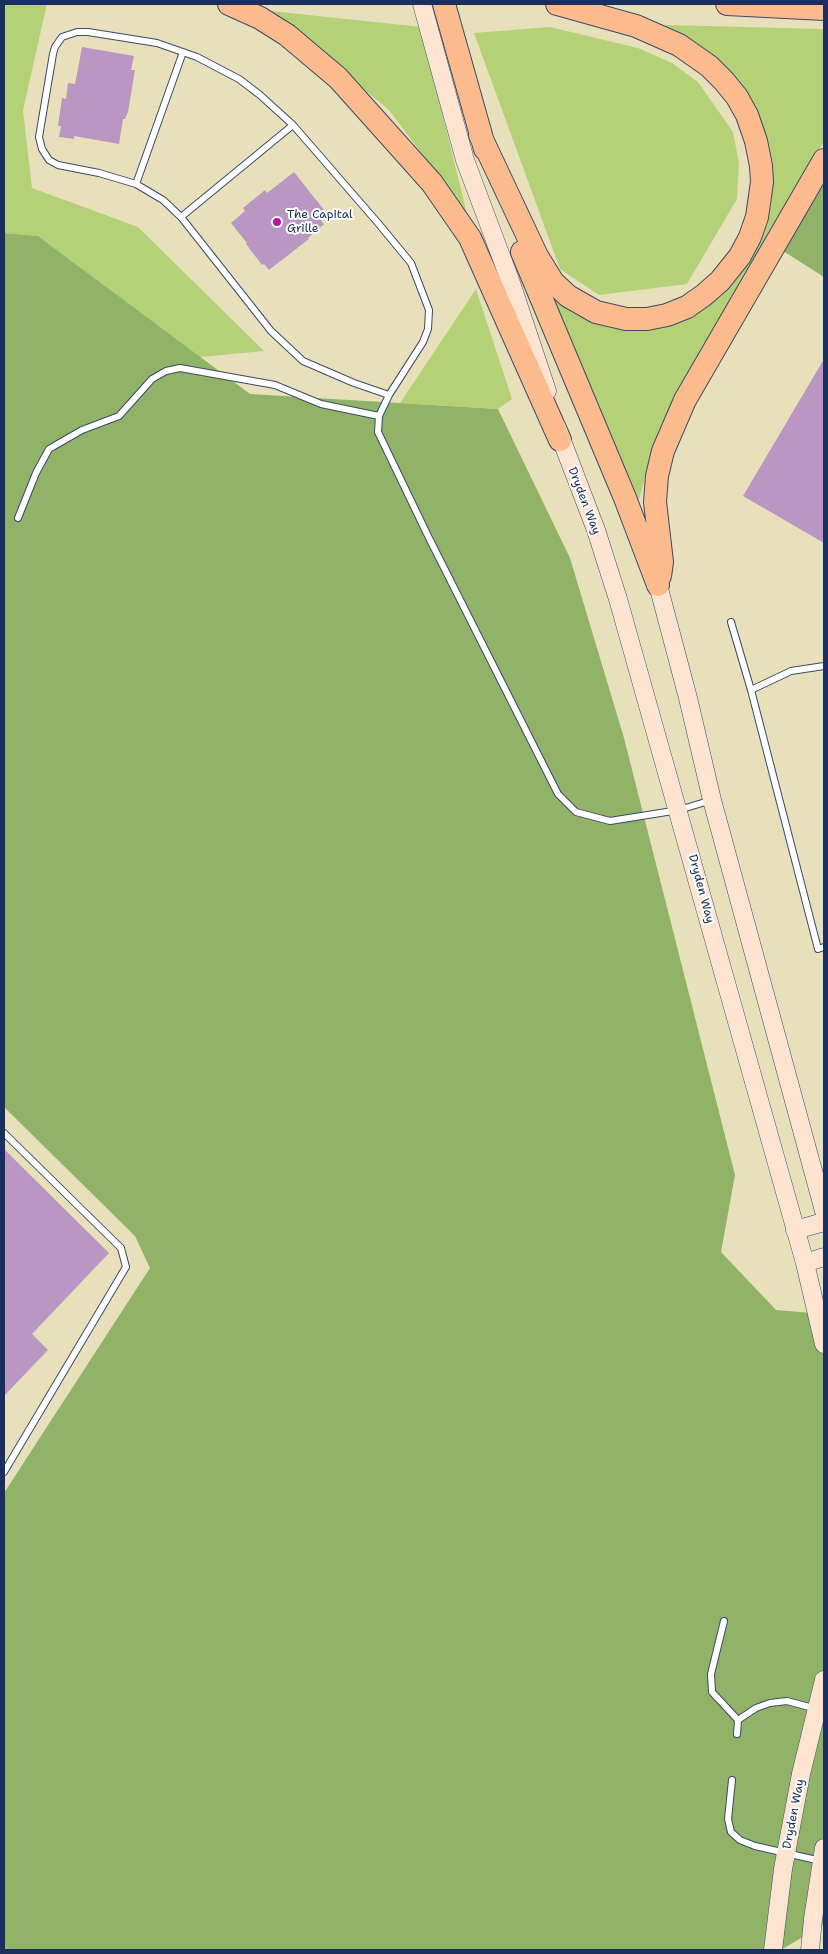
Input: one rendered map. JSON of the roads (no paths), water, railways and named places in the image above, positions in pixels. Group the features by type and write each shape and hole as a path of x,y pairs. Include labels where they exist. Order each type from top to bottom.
{"highway":[{"path":"229,4 260,18 287,35 338,78 432,183 470,238 560,440"},
{"path":"444,4 480,135 524,256 625,498 658,584"},
{"path":"480,135 537,256 553,282 568,296 596,312 616,318 647,319 680,310 704,295 720,281 740,256 750,237 757,217 762,182 756,141 747,115 737,97 724,80 709,66 679,45 636,26 557,4"},
{"path":"727,4 824,9"},
{"path":"658,584 662,562 655,502 657,476 663,451 685,400 711,352 824,160"}],"street":[{"name":"Dryden Way","path":"422,4 465,160 542,374 560,440 596,530 618,600 679,810 805,1263 824,1344"},
{"path":"658,584 712,800 824,1211"},
{"path":"795,1230 824,1222"},
{"path":"805,1263 824,1257"},
{"name":"Dryden Way","path":"773,1950 779,1852 801,1774 824,1680"},
{"path":"810,1950 813,1919 824,1857"}],"lane":[{"path":"389,395 354,383 304,361 271,331 181,217 163,200 136,184 99,173 58,165 49,160 45,155 39,137 55,48 62,37 77,32 138,39 183,52 218,67 239,79 293,125 402,251 411,263 425,298 429,310 428,329 424,342 389,395 380,416 378,432 432,545 558,794 576,812 610,822 679,810 712,800"},
{"path":"136,184 183,52"},
{"path":"181,217 293,125"},
{"path":"18,518 36,472 49,449 82,430 119,416 152,379 166,371 180,368 275,385 321,404 380,416"},
{"path":"731,622 751,690 818,949 824,947"},
{"path":"751,690 791,671 824,666"},
{"path":"4,1133 121,1248 126,1267 4,1472"},
{"path":"724,1621 711,1674 712,1692 738,1720 737,1734"},
{"path":"738,1720 756,1708 770,1703 787,1701 816,1710"},
{"path":"732,1780 728,1819 731,1832 740,1840 779,1852 824,1857"}],"place":[{"name":"The Capital Grille","path":"277,222"}]}
